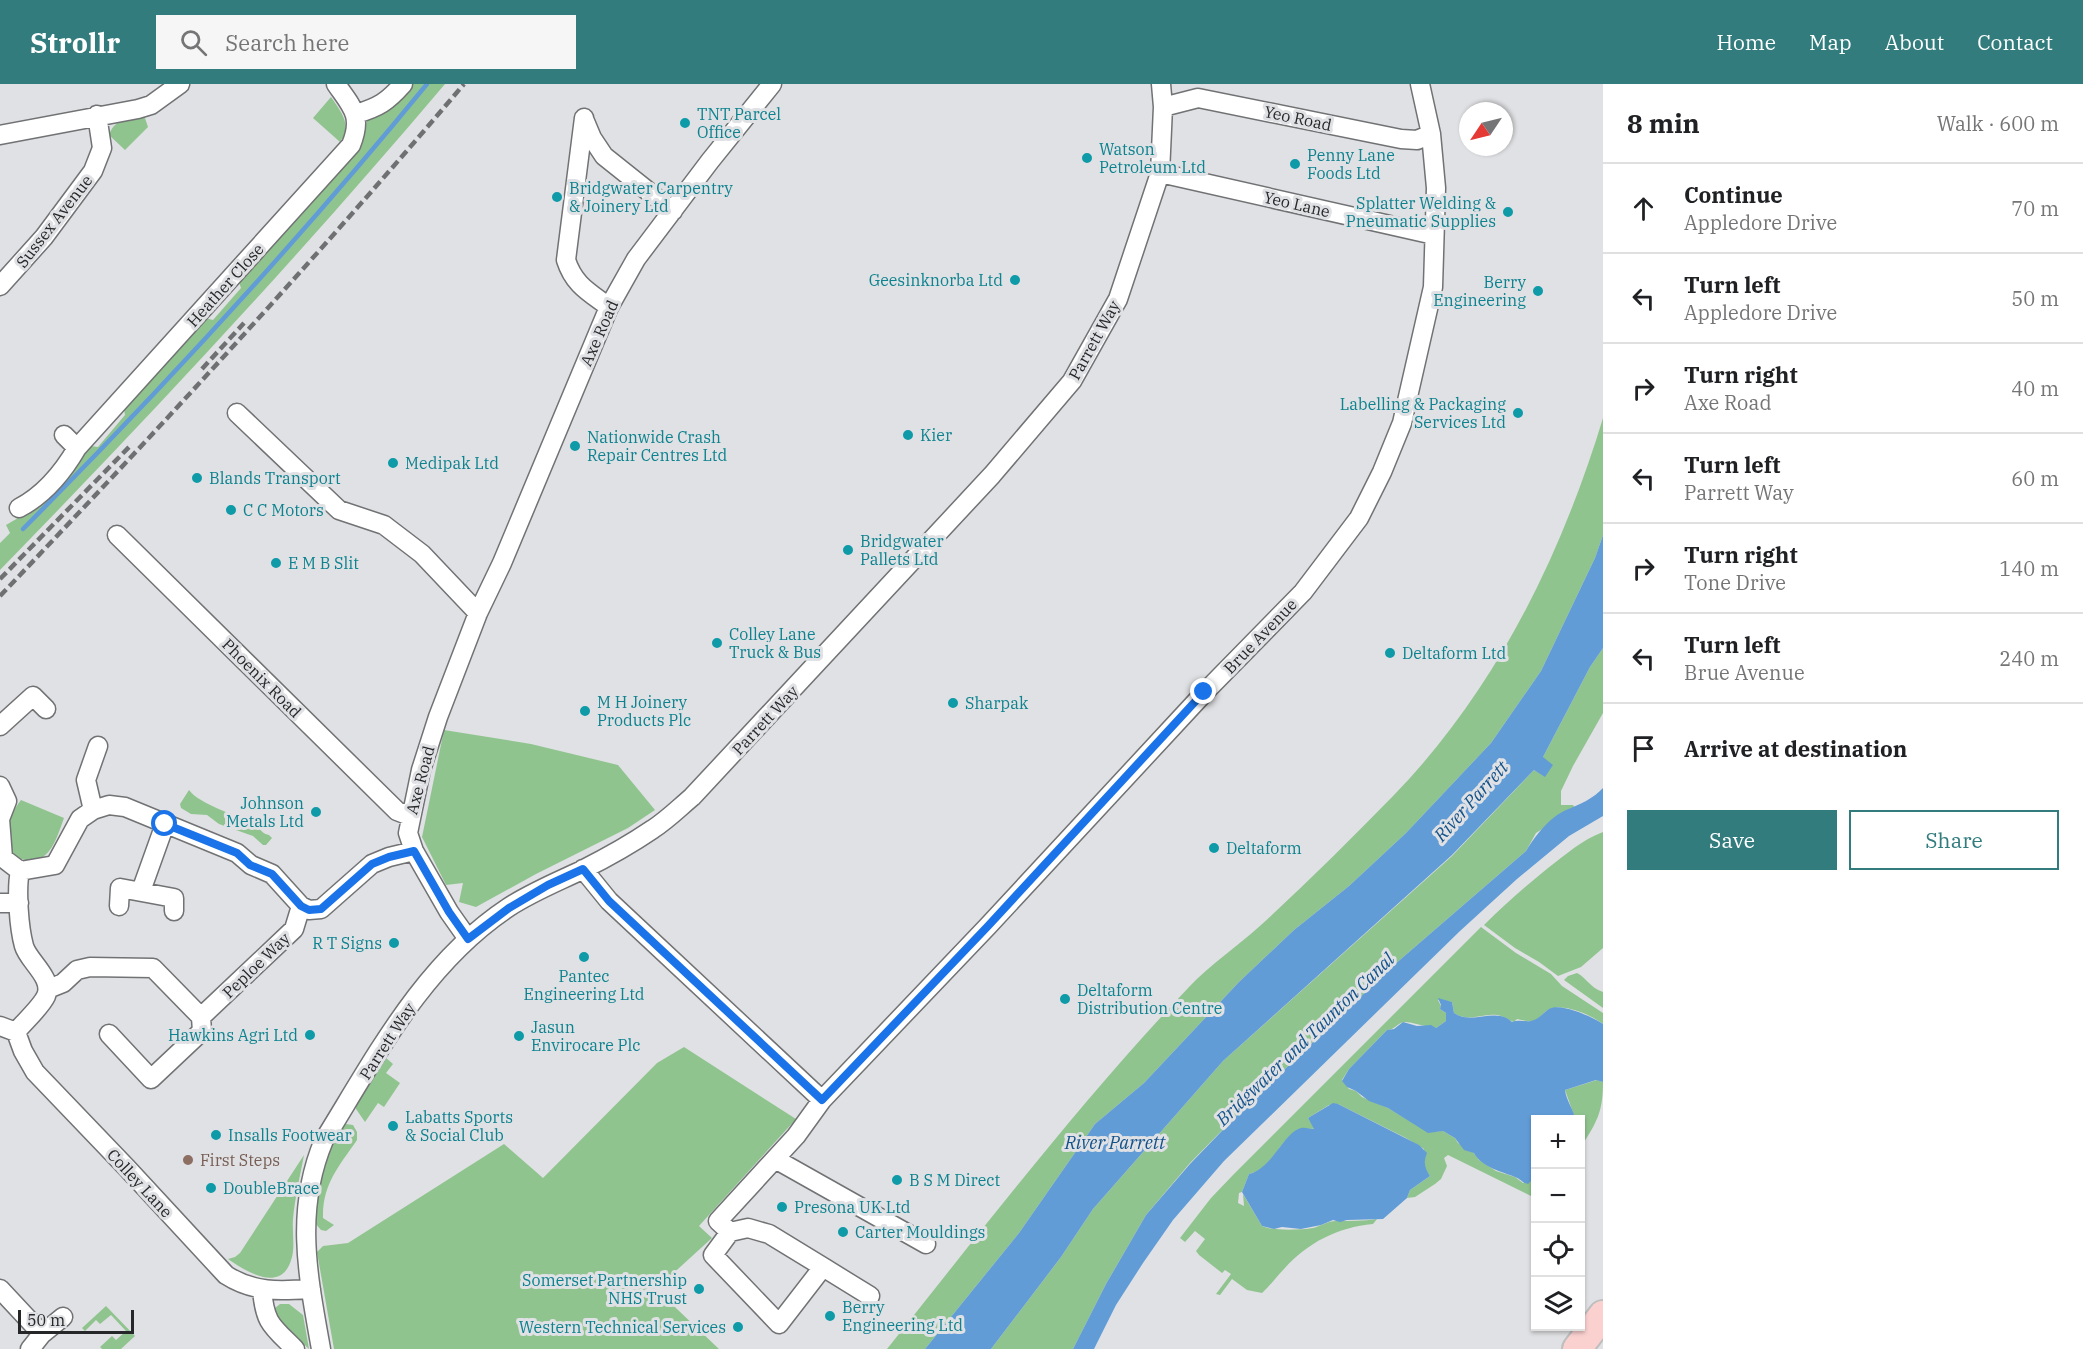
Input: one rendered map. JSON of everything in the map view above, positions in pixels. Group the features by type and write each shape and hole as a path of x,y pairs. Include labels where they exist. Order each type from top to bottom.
{"main road":[{"path":"1577,1349 1603,1316"}],"street":[{"path":"0,135 138,109 151,105 180,84"},
{"path":"336,84 356,114 373,109 389,100 403,84"},
{"name":"Axe Road","path":"468,939 449,912 414,851 408,833 421,770 438,717 478,613 502,562 609,307 636,259 772,84"},
{"name":"Parrett Way","path":"321,1349 306,1257 305,1221 315,1161 324,1140 405,1010 440,967 468,939 509,908 654,829 692,797 984,483 1072,381 1118,299 1160,173 1163,107 1161,84"},
{"name":"Brue Avenue","path":"730,1232 718,1221 796,1136 822,1100 988,926 1204,692 1303,592 1359,518 1382,472 1402,423 1433,287 1436,189 1431,134 1420,84"},
{"name":"Yeo Road","path":"1163,107 1198,98 1401,139 1418,140 1431,134"},
{"name":"Heather Close","path":"20,508 32,502 67,466 77,448 351,145 355,134 356,114"},
{"name":"Sussex Avenue","path":"0,286 44,237 93,171 102,148 97,115"},
{"path":"609,307 578,284 566,260 584,118 592,138 604,156 673,211"},
{"name":"Yeo Lane","path":"1160,173 1434,235"},
{"path":"237,413 339,510 384,525 423,554 478,613"},
{"path":"64,435 77,448"},
{"name":"Phoenix Road","path":"117,535 397,811 410,816"},
{"path":"0,726 33,696 46,709"},
{"path":"93,810 86,780 98,746"},
{"path":"0,786 7,801 0,819 3,858 20,871 55,865 80,819 93,810 109,806 125,807 237,853 250,865 272,874 301,906 309,910 321,909 372,864 414,851"},
{"path":"141,891 165,824"},
{"path":"583,869 609,901 822,1100"},
{"path":"8,1029 46,997 48,989 45,979 24,947 19,903 20,871"},
{"path":"119,906 120,888 174,898 174,911"},
{"path":"0,903 19,903"},
{"name":"Peploe Way","path":"109,1034 151,1079 202,1031 201,1017 294,929 301,906"},
{"path":"48,989 63,983 76,970 90,967 153,968 201,1017"},
{"name":"Colley Lane","path":"8,1029 34,1072 226,1275 237,1282 262,1290 311,1289"},
{"path":"775,1159 926,1244"},
{"path":"823,1267 779,1324 713,1255 730,1232 748,1228 769,1234 823,1267 870,1296"},
{"path":"0,1289 42,1335"},
{"path":"262,1290 264,1313 268,1321 295,1349"},
{"path":"30,1349 63,1317"}],"green space":[{"path":"413,84 445,84 227,331 0,570 0,543 10,533 6,525 18,518 91,446 98,447 125,415 124,409 205,318 213,320 241,288 239,282 361,140 367,121 393,106"},
{"path":"331,97 342,113 346,124 344,136 340,142 313,118"},
{"path":"144,115 148,127 125,150 109,135 119,122"},
{"path":"1603,418 1603,535 1595,558 1541,671 1491,743 1406,833 1349,886 1294,930 1239,982 1144,1083 1095,1124 1019,1233 925,1349 887,1349 1034,1165 1149,1030 1197,979 1252,933 1329,861 1430,755 1463,712 1521,619 1567,520"},
{"path":"1603,648 1603,713 1561,791 1561,805 1573,805 1575,808 1536,833 1526,851 1394,965 1246,1106 1190,1163 1146,1215 1106,1284 1073,1349 991,1349 1061,1257 1093,1209 1223,1061 1452,856 1534,770 1545,776 1543,757 1590,667"},
{"path":"444,730 531,744 618,765 655,810 628,828 476,907 459,902 463,883 446,885 422,837"},
{"path":"189,790 210,805 254,824 272,838 266,845 263,845 253,836 219,824 207,815 191,814 181,808 180,804"},
{"path":"21,800 64,818 53,845 43,857 35,860 15,857 9,842 10,820"},
{"path":"1603,832 1603,948 1581,967 1558,976 1484,925 1548,868 1581,843"},
{"path":"1481,927 1516,953 1551,974 1562,986 1603,1013 1603,1024 1585,1014 1563,1008 1550,1009 1536,1020 1517,1019 1514,1022 1497,1015 1470,1018 1459,1016 1454,1013 1452,1002 1438,1000 1440,1009 1446,1013 1446,1021 1436,1028 1405,1022 1387,1030 1349,1069 1342,1080 1349,1089 1356,1091 1362,1097 1388,1108 1428,1132 1443,1131 1455,1138 1479,1160 1496,1171 1515,1177 1523,1183 1531,1179 1531,1196 1448,1155 1444,1158 1447,1166 1441,1179 1415,1197 1407,1198 1410,1190 1430,1176 1425,1169 1424,1149 1338,1104 1329,1105 1308,1118 1315,1129 1303,1130 1294,1134 1286,1140 1268,1163 1260,1170 1249,1174 1242,1192 1239,1193 1238,1203 1244,1206 1243,1194 1262,1226 1272,1229 1308,1229 1333,1221 1377,1219 1373,1224 1336,1233 1313,1244 1293,1260 1262,1293 1247,1290 1232,1279 1220,1295 1216,1294 1231,1274 1225,1270 1222,1273 1199,1255 1196,1251 1205,1239 1195,1231 1185,1242 1180,1238 1211,1198"},
{"path":"1577,973 1594,988 1603,992 1603,1008 1564,980"},
{"path":"684,1047 796,1119 699,1226 712,1238 656,1289 719,1349 334,1349 317,1252 323,1246 348,1243 504,1144 543,1178 657,1063"},
{"path":"385,1057 393,1064 386,1073 400,1083 384,1107 378,1103 365,1122 356,1109 356,1104"},
{"path":"1597,1080 1603,1082 1600,1109 1585,1140 1585,1115 1574,1115 1565,1090"},
{"path":"346,1124 353,1125 357,1132 357,1140 333,1176 325,1196 323,1218 334,1225 326,1231 321,1230 315,1223 323,1169 332,1142 338,1131"},
{"path":"304,1155 294,1211 293,1252 287,1268 281,1275 273,1278 245,1270 228,1259 240,1253"},
{"path":"280,1304 289,1304 303,1315 309,1349 278,1320 275,1308"},
{"path":"106,1306 135,1336 121,1349 102,1349 100,1347 112,1336 116,1340 126,1331 111,1315 100,1324 96,1320 85,1331 82,1328"}],"water":[{"name":"River Parrett","path":"1603,535 1603,648 1590,667 1543,757 1553,765 1545,777 1534,770 1452,855 1223,1061 1093,1209 1061,1257 991,1349 925,1349 1019,1233 1095,1124 1144,1083 1239,982 1294,930 1349,886 1406,833 1491,743 1541,671 1595,558"},
{"path":"1603,788 1603,816 1569,836 1517,879 1460,931 1224,1161 1173,1220 1143,1263 1116,1305 1094,1349 1073,1349 1106,1284 1146,1215 1190,1164 1246,1106 1394,965 1526,851 1549,822 1560,813 1591,798"},
{"path":"1438,998 1452,1002 1454,1013 1461,1016 1469,1018 1498,1016 1512,1022 1536,1019 1549,1009 1561,1007 1584,1014 1603,1024 1603,1082 1596,1080 1565,1090 1574,1115 1531,1115 1531,1181 1528,1184 1482,1162 1474,1153 1464,1150 1455,1138 1443,1131 1428,1133 1388,1108 1369,1101 1347,1087 1342,1081 1349,1069 1387,1030 1394,1029 1403,1022 1417,1026 1431,1025 1436,1028 1446,1021 1446,1013 1440,1009"},
{"path":"1333,1103 1419,1145 1427,1153 1425,1165 1430,1176 1410,1190 1407,1198 1383,1219 1340,1222 1333,1220 1301,1229 1282,1227 1274,1229 1262,1226 1242,1192 1249,1174 1265,1165 1295,1131 1303,1128 1314,1129 1308,1118"}],"waterway":[{"path":"23,529 128,421 281,255 427,84"}],"railway":[{"path":"0,596 236,343 464,84"},
{"path":"202,369 244,323"},
{"path":"0,579 130,446"}],"place":[{"name":"TNT Parcel Office","path":"685,123"},
{"name":"Watson Petroleum Ltd","path":"1087,158"},
{"name":"Penny Lane Foods Ltd","path":"1295,164"},
{"name":"Bridgwater Carpentry & Joinery Ltd","path":"557,197"},
{"name":"Splatter Welding & Pneumatic Supplies","path":"1508,212"},
{"name":"Geesinknorba Ltd","path":"1015,280"},
{"name":"Berry Engineering","path":"1538,291"},
{"name":"Labelling & Packaging Services Ltd","path":"1518,413"},
{"name":"Kier","path":"908,435"},
{"name":"Nationwide Crash Repair Centres Ltd","path":"575,446"},
{"name":"Medipak Ltd","path":"393,463"},
{"name":"Blands Transport","path":"197,478"},
{"name":"C C Motors","path":"231,510"},
{"name":"Bridgwater Pallets Ltd","path":"848,550"},
{"name":"E M B Slit","path":"276,563"},
{"name":"Colley Lane Truck & Bus","path":"717,643"},
{"name":"Deltaform Ltd","path":"1390,653"},
{"name":"Sharpak","path":"953,703"},
{"name":"M H Joinery Products Plc","path":"585,711"},
{"name":"Johnson Metals Ltd","path":"316,812"},
{"name":"Deltaform","path":"1214,848"},
{"name":"R T Signs","path":"394,943"},
{"name":"Pantec Engineering Ltd","path":"584,957"},
{"name":"Deltaform Distribution Centre","path":"1065,999"},
{"name":"Hawkins Agri Ltd","path":"310,1035"},
{"name":"Jasun Envirocare Plc","path":"519,1036"},
{"name":"Labatts Sports & Social Club","path":"393,1126"},
{"name":"Insalls Footwear","path":"216,1135"},
{"name":"First Steps","path":"188,1160"},
{"name":"B S M Direct","path":"897,1180"},
{"name":"DoubleBrace","path":"211,1188"},
{"name":"Presona UK Ltd","path":"782,1207"},
{"name":"Carter Mouldings","path":"843,1232"},
{"name":"Somerset Partnership NHS Trust","path":"699,1289"},
{"name":"Berry Engineering Ltd","path":"830,1316"},
{"name":"Western Technical Services","path":"738,1327"}],"route":[{"path":"165,824 237,853 250,865 272,874 301,906 309,910 321,909 372,864 414,851 449,912 468,939 509,908 548,885 583,869 609,901 822,1100 988,926 1204,692"}],"water label":[{"name":"Bridgwater and Taunton Canal","path":"1305,1039"}]}
